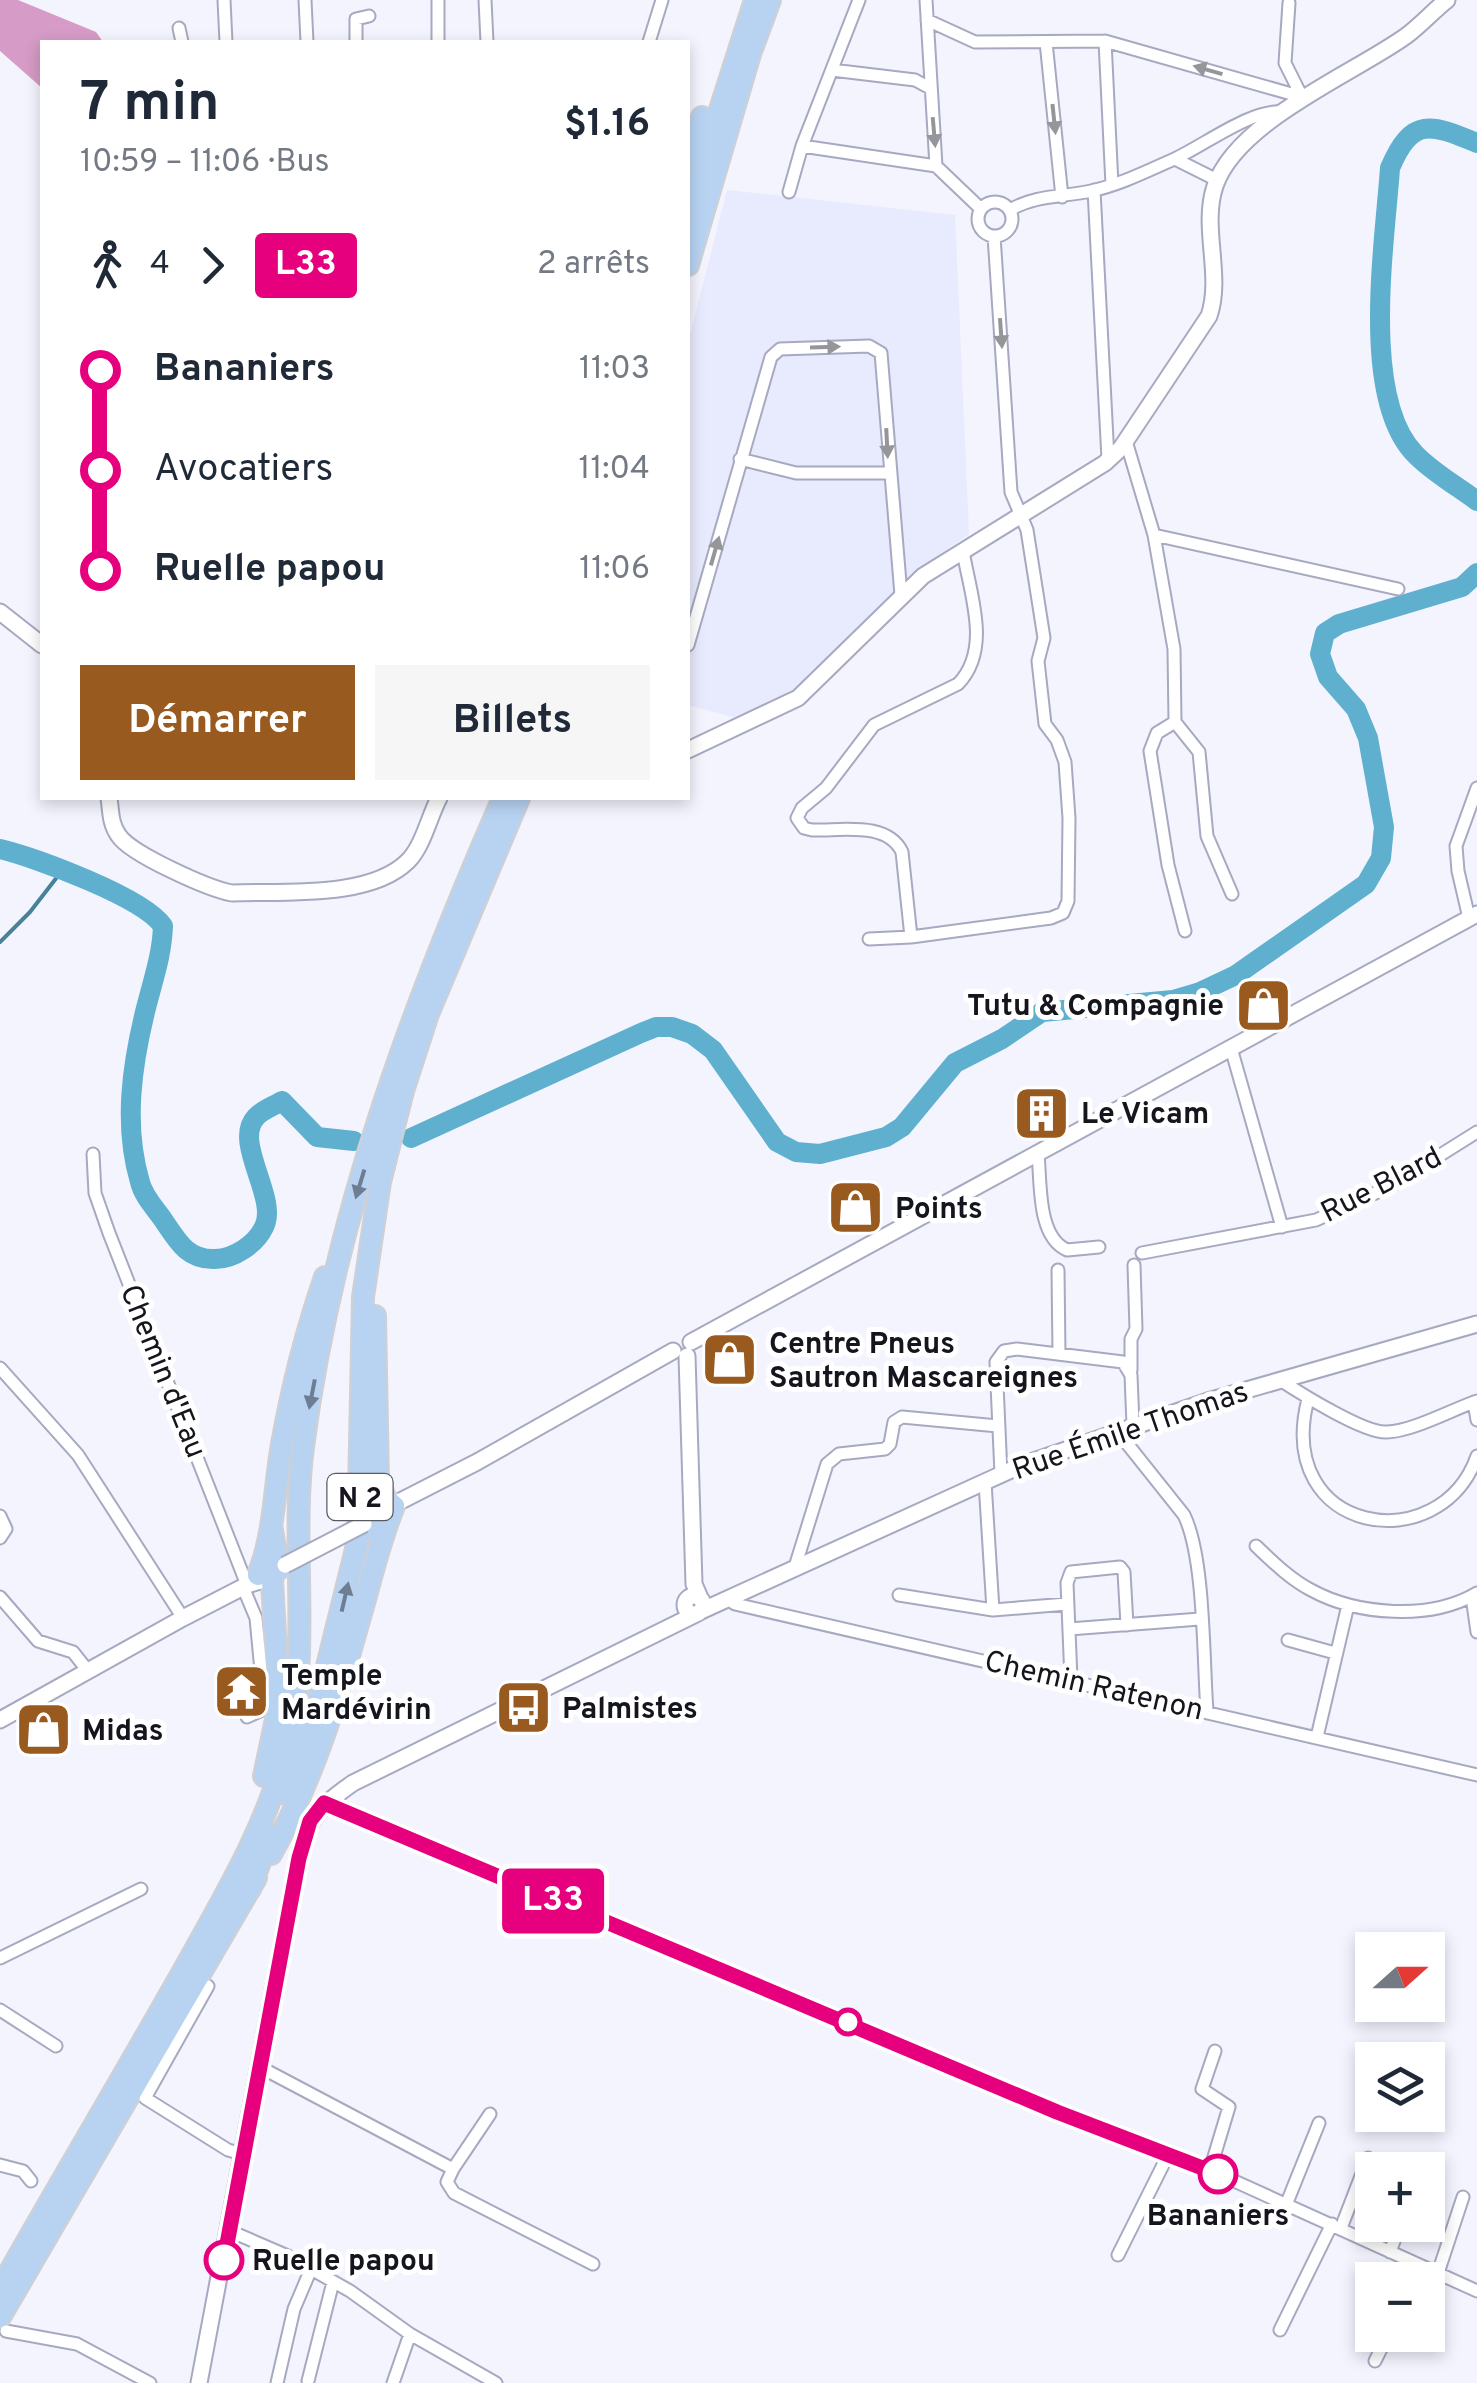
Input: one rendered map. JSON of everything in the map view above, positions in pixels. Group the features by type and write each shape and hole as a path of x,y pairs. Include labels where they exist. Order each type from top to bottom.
{"highway":[{"path":"690,258 739,88 770,0"},
{"path":"690,151 732,36 753,6"},
{"path":"690,204 753,6"},
{"name":"N 2","path":"0,2289 166,2006 250,1851 287,1747 298,1640 296,1547 303,1450 346,1230 396,1059 439,946 502,800"},
{"name":"N 2","path":"3,2324 250,1889 313,1723 358,1542 364,1282 380,1182 403,1091 451,954 518,800"},
{"path":"250,1889 302,1792 333,1712 377,1503 379,1252 403,1091"},
{"path":"200,1941 240,1848 274,1740 279,1695 272,1603 260,1579 277,1560 272,1530 282,1444 298,1365 330,1260 346,1230"},
{"path":"371,1528 394,1506 378,1481"}],"street":[{"path":"224,0 226,40"},
{"path":"305,0 307,40"},
{"path":"438,0 438,40"},
{"path":"485,0 486,40"},
{"path":"650,40 662,0"},
{"path":"790,192 802,146 859,0"},
{"path":"926,0 936,166"},
{"path":"690,749 798,698 922,576 1108,460 1126,441 1213,306 1210,234 1217,180 1249,140 1282,112 1409,34 1441,2"},
{"path":"1289,3 1285,63 1302,98"},
{"path":"356,40 356,20 369,16"},
{"path":"927,20 975,42 1105,41 1302,98"},
{"path":"179,28 182,40"},
{"path":"1105,41 1112,186"},
{"path":"1046,42 1062,197"},
{"path":"832,70 915,80 930,88"},
{"path":"1010,210 1034,198 1062,197 1112,186 1262,114 1282,112"},
{"path":"802,146 936,166 981,210"},
{"path":"1175,159 1217,180"},
{"path":"1094,190 1108,460"},
{"path":"997,202 1010,210 1010,227 1006,232 994,236 982,230 978,216 981,210 997,202"},
{"path":"869,939 1045,919 1063,913 1068,901 1069,818 1062,750 1045,724 1038,660 1044,638 1027,530 1011,492 994,236"},
{"path":"690,638 774,352 869,346 876,348 883,358 901,595"},
{"path":"1126,441 1154,536 1174,649 1175,722 1200,752 1207,836 1232,894"},
{"path":"740,459 796,473 889,474"},
{"path":"1154,536 1398,588"},
{"path":"911,937 898,842 882,832 812,830 804,828 797,818 802,808 826,788 874,725 958,684 974,663 978,637 963,551"},
{"path":"0,612 40,643"},
{"path":"1175,722 1157,733 1150,750 1168,865 1186,930"},
{"path":"394,1506 1473,916 1458,870 1456,846 1477,788"},
{"path":"110,800 111,822 127,846 215,890 232,893 360,887 381,880 407,862 418,848 437,800"},
{"name":"Rue Blard","path":"1231,1048 1282,1227"},
{"name":"Rue Blard","path":"1142,1253 1316,1220 1368,1198 1477,1132"},
{"name":"Chemin d'Eau","path":"94,1154 96,1193 109,1233 260,1579 256,1618 264,1704 260,1712 246,1717"},
{"path":"1038,1154 1046,1222 1052,1240 1067,1250 1099,1247"},
{"path":"1134,1266 1136,1329 1125,1428 1190,1528 1197,1561 1207,1710"},
{"path":"1058,1270 1059,1354"},
{"name":"Rue Émile Thomas","path":"700,1601 795,1567 1001,1474 1125,1428 1477,1324"},
{"path":"1001,1474 996,1362 999,1354 1017,1349 1118,1359 1131,1374"},
{"path":"199,2383 258,2066 310,1821 324,1803 353,1783 674,1624 700,1601 684,1350"},
{"path":"0,1368 78,1455 183,1618"},
{"path":"1280,1380 1308,1399 1379,1432 1475,1402 1477,1420"},
{"path":"1308,1399 1302,1436 1308,1470 1321,1492 1362,1518 1420,1516 1458,1489 1472,1471 1477,1456"},
{"name":"Rue Émile Thomas","path":"795,1567 827,1464 835,1456 885,1449 890,1444 892,1426 902,1417 998,1426"},
{"path":"985,1482 993,1610"},
{"path":"0,1516 6,1530 0,1538"},
{"path":"0,1720 183,1618 371,1528"},
{"path":"1256,1546 1312,1591 1348,1605 1416,1611 1474,1595 1477,1632"},
{"path":"1072,1679 1067,1604 1071,1572 1120,1567 1124,1572 1128,1626"},
{"path":"899,1595 993,1610 1067,1604"},
{"path":"0,1598 38,1641 73,1652 88,1671"},
{"name":"Chemin Ratenon","path":"700,1601 736,1604 1072,1679 1477,1775"},
{"path":"1317,1737 1348,1605"},
{"path":"1069,1629 1200,1619"},
{"path":"1288,1640 1335,1652"},
{"path":"324,1803 1057,2112 1210,2170 1412,2262"},
{"path":"0,1958 140,1889"},
{"path":"208,1986 145,2098 228,2150 242,2154"},
{"path":"0,2010 56,2046"},
{"path":"1210,2170 1230,2106 1202,2089 1215,2052"},
{"path":"258,2066 453,2169"},
{"path":"490,2114 447,2182 454,2193 592,2264"},
{"path":"1286,2205 1319,2124"},
{"path":"1118,2255 1168,2153"},
{"path":"0,2166 23,2172 31,2181"},
{"path":"1280,2330 1355,2186"},
{"path":"1442,2262 1463,2197"},
{"path":"230,2231 311,2268 410,2334 496,2383"},
{"path":"1390,2252 1394,2242"},
{"path":"277,2383 294,2309 311,2268"},
{"path":"1445,2276 1477,2291"},
{"path":"308,2381 334,2282"},
{"path":"3,2324 78,2344 150,2383"},
{"path":"393,2383 410,2334"},
{"path":"1375,2362 1380,2352"}],"shaded area":[{"path":"0,0 18,0 96,32 102,40 40,40 40,86 0,51"},
{"path":"727,190 955,215 969,534 919,569 800,688 739,719 690,706 690,335"}],"waterway":[{"path":"1477,143 1424,129 1406,139 1398,151 1390,168 1380,318 1387,396 1398,429 1422,461 1477,501"},
{"path":"411,1138 641,1033 656,1027 672,1027 692,1034 713,1050 777,1142 796,1152 820,1154 886,1137 902,1127 955,1063 1002,1039 1042,1012 1173,1000 1236,975 1366,884 1381,858 1384,827 1368,738 1356,709 1328,677 1320,654 1325,633 1339,624 1462,587 1477,573"},
{"path":"0,849 112,891 163,926 133,1073 132,1139 144,1192 185,1248 206,1259 230,1256 250,1245 264,1227 266,1201 249,1141 250,1128 261,1112 282,1101 317,1137 354,1141"},
{"path":"0,942 61,872"}],"bus line":[{"name":"L33","path":"224,2260 294,1878 310,1821 324,1803 1057,2112 1218,2174"}],"place":[{"name":"Tutu & Compagnie","path":"1263,1005"},
{"name":"Le Vicam","path":"1042,1113"},
{"name":"Points","path":"856,1208"},
{"name":"Centre Pneus Sautron Mascareignes","path":"730,1360"},
{"name":"Temple Mardévirin","path":"242,1692"},
{"name":"Palmistes","path":"523,1708"},
{"name":"Midas","path":"43,1730"},
{"name":"Bananiers","path":"1218,2174"},
{"name":"Ruelle papou","path":"224,2260"}]}
